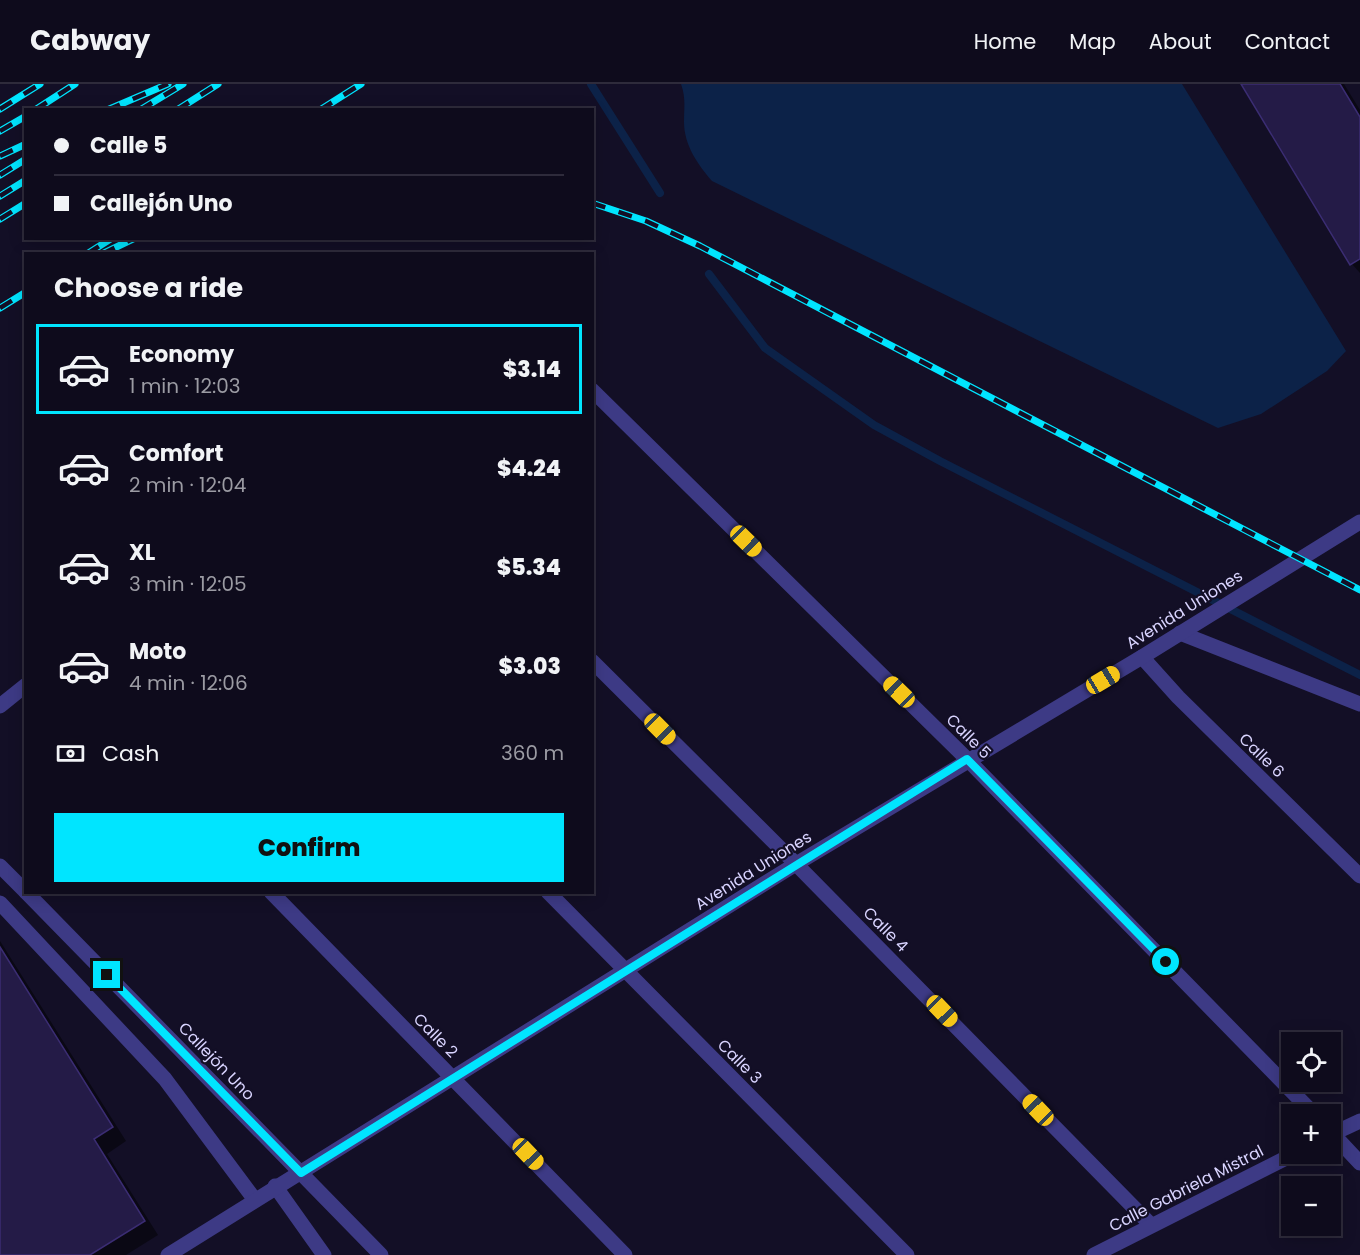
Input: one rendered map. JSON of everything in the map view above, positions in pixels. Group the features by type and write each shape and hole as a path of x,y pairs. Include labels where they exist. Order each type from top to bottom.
{"street":[{"name":"Calle 5","path":"594,392 967,759 1304,1104"},
{"name":"Avenida Uniones","path":"168,1255 275,1186 301,1173 796,864 967,759 1142,657 1360,522"},
{"path":"1180,633 1360,704"},
{"name":"Calle 6","path":"1142,657 1178,697 1360,876"},
{"name":"Calle 4","path":"594,663 796,864 1151,1225"},
{"path":"0,706 24,687"},
{"name":"Callejón Uno","path":"0,866 24,890"},
{"name":"Callejón Uno","path":"28,894 381,1255"},
{"name":"Calle 2","path":"273,894 625,1255"},
{"name":"Calle 3","path":"550,894 907,1255"},
{"path":"0,903 165,1079 255,1200"},
{"path":"1341,1130 1360,1121"},
{"path":"1341,1143 1360,1162"},
{"name":"Calle Gabriela Mistral","path":"1094,1255 1281,1160"},
{"path":"275,1186 324,1255"}],"water":[{"path":"681,84 1182,84 1346,351 1327,371 1261,414 1218,428 712,181 697,161 686,139"}],"building":[{"path":"1241,84 1340,84 1360,117 1360,259 1350,265"},
{"path":"0,947 113,1127 94,1139 145,1221 90,1255 0,1255"}],"waterway":[{"path":"591,84 660,193"},
{"path":"709,274 765,348 874,425 940,461 1360,675"}],"railway":[{"path":"0,109 40,84"},
{"path":"38,108 75,84"},
{"path":"112,108 168,84"},
{"path":"143,108 183,84"},
{"path":"180,108 218,84"},
{"path":"323,108 361,84"},
{"path":"0,131 24,117"},
{"path":"0,156 24,145"},
{"path":"0,175 24,160"},
{"path":"0,196 24,181"},
{"path":"0,219 24,204"},
{"path":"594,204 646,221 700,246 1360,590"},
{"path":"90,252 109,240"},
{"path":"106,252 131,240"},
{"path":"0,308 24,293"}],"route":[{"path":"107,975 301,1173 967,759 1166,962"}]}
